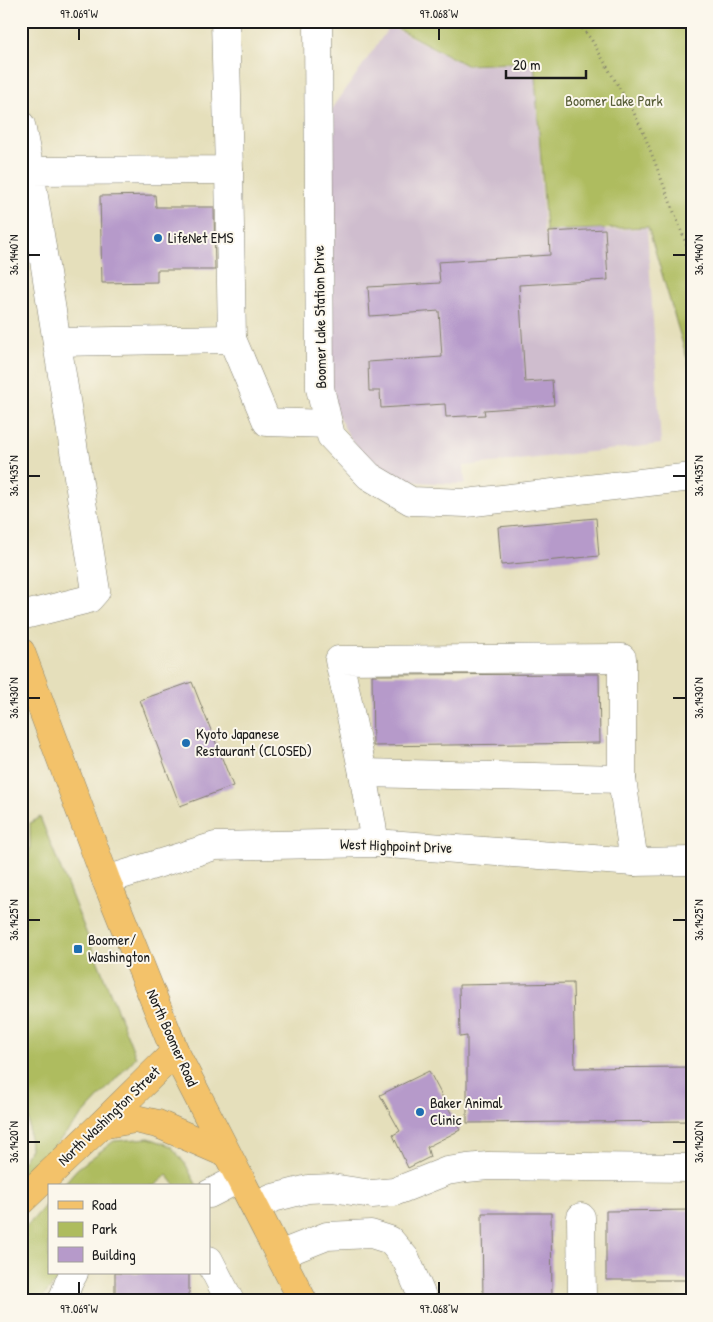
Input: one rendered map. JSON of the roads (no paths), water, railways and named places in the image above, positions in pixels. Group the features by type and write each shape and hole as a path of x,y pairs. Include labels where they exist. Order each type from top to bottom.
{"main road":[{"name":"North Boomer Road","path":"21,652 106,880 176,1052 302,1301"},
{"name":"North Washington Street","path":"21,1200 176,1052"},
{"path":"101,1125 135,1120 158,1124 227,1154"}],"street":[{"path":"225,21 232,339 267,422 328,424"},
{"name":"Boomer Lake Station Drive","path":"318,21 320,388 331,436 369,476 411,501 466,503 692,476"},
{"path":"21,125 30,171 96,591 89,599 21,616"},
{"path":"30,171 229,170"},
{"path":"57,342 232,339"},
{"path":"376,843 339,660 622,658 622,779 634,862"},
{"path":"362,773 622,779"},
{"name":"West Highpoint Drive","path":"106,880 215,846 376,843 634,862 692,861"},
{"path":"255,1206 273,1198 308,1189 332,1188 372,1194 394,1192 447,1171 467,1168 498,1166 692,1168"},
{"path":"210,1193 240,1178"},
{"path":"581,1218 582,1301"},
{"path":"279,1255 327,1236 371,1234 390,1240 406,1259 424,1301"},
{"path":"210,1262 230,1301"},
{"path":"62,1301 73,1274"}],"place":[{"name":"LifeNet EMS","path":"158,238"},
{"name":"Kyoto Japanese Restaurant (CLOSED)","path":"186,743"},
{"name":"Boomer/ Washington","path":"78,949"},
{"name":"Baker Animal Clinic","path":"420,1112"}],"park label":[{"name":"Boomer Lake Park","path":"614,101"}]}
